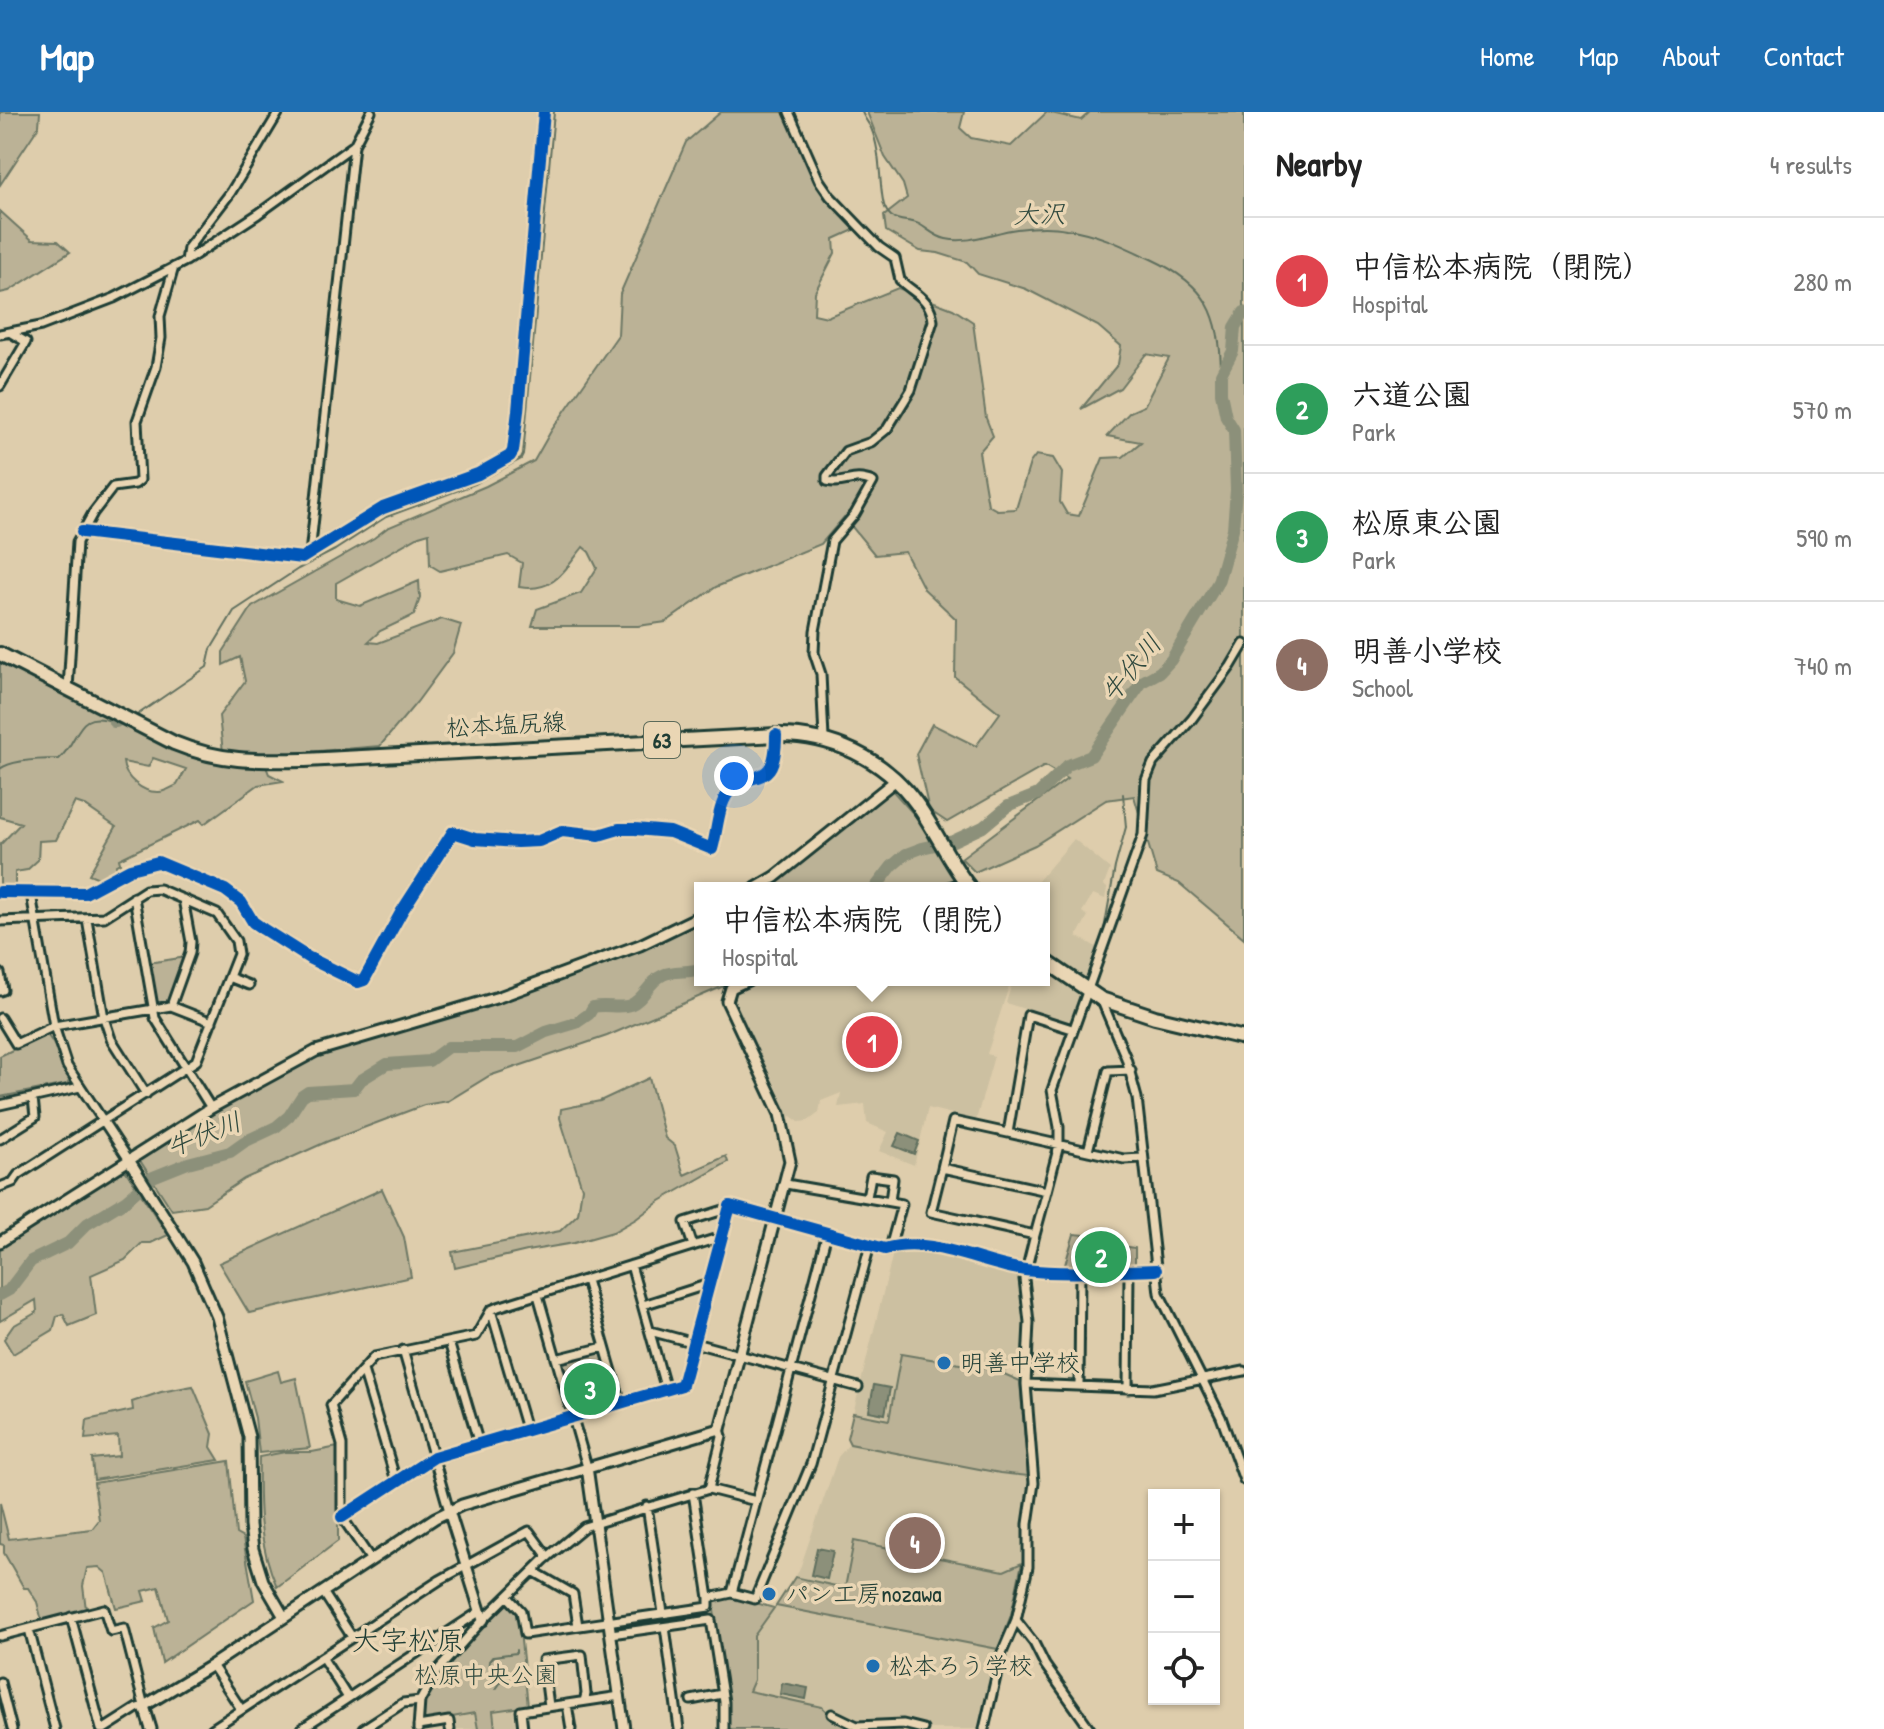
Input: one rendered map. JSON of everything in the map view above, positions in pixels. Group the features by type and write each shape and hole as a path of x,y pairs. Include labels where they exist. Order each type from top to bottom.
{"main road":[{"name":"松本塩尻線","path":"0,654 174,743 199,754 228,760 305,760 410,752 776,735 824,739 858,753 898,782 916,802 966,882"},
{"path":"1050,964 1101,999 1155,1017 1244,1038"}],"street":[{"path":"186,261 188,248 231,192 279,112"},
{"path":"310,554 354,145 371,112"},
{"path":"82,532 294,558 310,554 383,508 478,474 513,451 544,112"},
{"path":"789,112 819,180 830,196 879,247 895,258 900,280 926,299 932,309 933,321 911,390 887,429 871,442 846,451 827,476 827,481 833,483 861,477 873,482 861,505 832,541 815,631 814,653 821,674 824,739"},
{"path":"0,334 41,326 114,298 186,261 354,145"},
{"path":"68,689 77,542 113,487 135,484 140,480 137,421 156,367 161,338 160,316 174,267"},
{"path":"0,386 26,342 11,333"},
{"path":"984,1729 1001,1655 1016,1620 1028,1567 1031,1480 1026,1384 1029,1322 1025,1270 1059,1145 1052,1090 1143,835 1146,780 1153,763 1192,719 1244,644"},
{"path":"1231,666 1244,657"},
{"path":"0,892 85,893 130,869 148,862 158,862 225,890 241,902 253,922 263,929 309,958 358,982 364,980 402,911 453,832 475,839 517,842 539,841 562,831 599,835 619,829 635,829 670,832 712,849 728,793 764,774 776,754 776,735"},
{"path":"766,882 898,782"},
{"path":"0,921 104,917 146,890 159,889 217,914 227,924 236,941 238,954 196,1061 188,1069 18,1175 13,1182 0,1187"},
{"path":"31,894 54,1026 67,1066 165,1215 199,1274 220,1328 249,1437 253,1549 263,1581 284,1617"},
{"path":"134,897 155,1018 211,1108"},
{"path":"171,1006 190,953 191,942 183,899"},
{"path":"87,919 104,1018 111,1039 146,1094"},
{"path":"0,1242 211,1108 316,1051 499,997 640,945 694,919"},
{"path":"0,973 3,990 0,991"},
{"path":"229,977 249,985"},
{"path":"709,1489 722,1436 720,1429 790,1161 780,1114 727,1001 731,988 735,986"},
{"path":"1101,999 1131,1070 1137,1098 1156,1270 1163,1305 1221,1417 1244,1480"},
{"path":"0,1018 16,1044 54,1026 171,1006 212,1022"},
{"path":"1008,1133 1028,1015 1072,1029"},
{"path":"1088,1151 1108,1071 1131,1070"},
{"path":"0,1105 80,1087"},
{"path":"0,1139 35,1117 33,1098"},
{"path":"1035,1235 931,1212 953,1121 1124,1159 1142,1158"},
{"path":"942,1168 1047,1191"},
{"path":"867,1197 871,1176 893,1179 890,1201"},
{"path":"786,1184 902,1204 890,1248"},
{"path":"693,1246 685,1222 730,1208 870,1245 890,1248 924,1246 1025,1270 1156,1270"},
{"path":"342,1517 434,1457 682,1385 730,1208"},
{"path":"732,1593 827,1233"},
{"path":"371,1560 342,1517 342,1445 331,1405 374,1357 476,1336 491,1310 721,1237"},
{"path":"709,1598 732,1593 758,1600 811,1464 870,1245"},
{"path":"631,1265 666,1390"},
{"path":"1079,1385 1080,1271"},
{"path":"1128,1389 1129,1271"},
{"path":"586,1280 621,1403"},
{"path":"643,1305 709,1284"},
{"path":"538,1295 587,1467 624,1729"},
{"path":"491,1310 526,1429"},
{"path":"650,1331 858,1387"},
{"path":"449,1342 479,1444"},
{"path":"556,1359 604,1347"},
{"path":"403,1350 481,1616"},
{"path":"363,1370 396,1481"},
{"path":"1026,1384 1153,1389 1244,1371"},
{"path":"71,1617 102,1729 212,1665 449,1511 720,1429"},
{"path":"301,1729 508,1597 584,1527 709,1489 756,1501"},
{"path":"508,1597 521,1611 525,1634 709,1607 693,1493"},
{"path":"647,1506 663,1613"},
{"path":"212,1729 465,1565 529,1531 548,1557"},
{"path":"533,1571 573,1594 578,1626"},
{"path":"323,1592 352,1637"},
{"path":"0,1636 104,1609 111,1631 124,1628 151,1729"},
{"path":"450,1729 449,1721 418,1728 420,1701 437,1671 481,1616"},
{"path":"611,1634 711,1620 724,1729"},
{"path":"1016,1620 1090,1729"},
{"path":"665,1627 679,1729"},
{"path":"29,1629 55,1729"},
{"path":"549,1706 543,1660 582,1655 584,1701"},
{"path":"322,1657 348,1698"},
{"path":"212,1665 241,1709"},
{"path":"0,1682 11,1729"},
{"path":"691,1700 722,1694"},
{"path":"523,1729 521,1711 620,1696"},
{"path":"363,1729 403,1703 420,1701"},
{"path":"567,1704 571,1729"},
{"path":"832,1714 857,1726 903,1724 923,1729"}],"shaded area":[{"path":"1074,839 1110,869 1104,885 1107,888 1105,899 1093,894 1082,912 1088,916 1077,936 1098,948 1084,981 1050,958 1050,882 1037,882"},
{"path":"1050,969 1080,991 1070,1024 1006,1003 1011,986 1050,986"},
{"path":"752,986 1009,986 987,1054 994,1056 976,1120 928,1108 914,1165 879,1151 888,1132 867,1123 865,1104 838,1107 841,1093 821,1101 819,1113 808,1121 799,1122 788,1117 777,1088 733,1002 737,993"},
{"path":"900,1133 919,1141 914,1154 894,1146"},
{"path":"894,1249 929,1250 1019,1273 1024,1318 1023,1363 1008,1363 1006,1375 1020,1381 1028,1484 1022,1563 1011,1615 995,1653 979,1729 932,1729 900,1721 854,1722 829,1715 858,1729 728,1729 729,1714 754,1680 754,1636 799,1571 838,1457 849,1444 847,1438"},
{"path":"874,1385 890,1388 885,1414 869,1411"},
{"path":"817,1548 833,1551 827,1579 811,1575"},
{"path":"782,1683 808,1688 806,1699 780,1694"},
{"path":"513,1708 516,1729 495,1729 493,1711"},
{"path":"476,1713 478,1729 457,1729 455,1717"}],"green space":[{"path":"0,112 40,112 39,126 0,185"},
{"path":"721,112 793,112 824,179 854,230 834,239 835,253 815,292 814,314 827,317 898,288 953,309 973,322 986,418 993,436 979,452 988,505 997,510 1016,509 1030,463 1036,455 1053,458 1062,473 1060,502 1067,514 1079,516 1103,458 1123,457 1141,442 1107,436 1130,412 1144,406 1169,358 1146,354 1120,388 1081,409 1118,364 1121,346 1098,326 1026,289 978,274 967,262 920,251 886,231 884,216 907,198 903,184 885,157 867,112 964,112 960,128 971,138 1011,146 1047,112 1081,120 1090,112 1244,112 1244,938 1179,883 1157,874 1134,796 1106,800 1035,845 975,872 961,858 1067,779 1045,766 947,822 929,810 916,754 932,724 976,746 1000,713 955,677 956,619 924,589 905,552 875,555 844,517 821,544 716,587 666,622 638,626 532,626 537,609 581,593 597,568 583,547 557,578 541,587 531,588 519,587 522,563 508,555 440,571 430,565 429,533 419,536 336,583 336,599 360,606 419,581 420,598 414,615 380,631 368,642 378,643 442,619 461,625 453,653 380,746 283,754 223,752 219,716 245,681 240,657 223,665 223,652 252,607 387,528 486,486 534,461 551,431 618,335 620,294 686,142"},
{"path":"0,211 32,240 58,241 70,252 9,291 0,293"},
{"path":"0,659 185,752 265,764 269,774 283,781 258,785 204,824 200,820 119,859 116,869 99,878 89,874 116,827 75,802 56,840 39,841 38,860 27,870 15,872 15,889 0,888 0,845 21,823 0,817","holes":["153,758 186,769 177,785 153,792 135,783 123,762 148,767"]},
{"path":"892,790 919,820 955,880 954,882 775,882"},
{"path":"694,925 694,986 724,986 607,1036 489,1076 448,1101 424,1105 326,1142 244,1179 205,1205 172,1210 139,1159 223,1106 334,1048 494,1004 660,941"},
{"path":"186,957 170,999 166,1004 155,1002 148,963"},
{"path":"46,1034 70,1078 67,1084 0,1097 0,1056"},
{"path":"649,1078 665,1138 675,1146 684,1175 726,1156 728,1162 613,1232 455,1268 452,1252 560,1231 578,1214 582,1188 560,1118 561,1109 600,1101"},
{"path":"123,1167 168,1235 151,1243 142,1243 125,1260 91,1275 96,1315 69,1326 63,1314 57,1316 53,1330 13,1354 4,1339 13,1326 37,1312 36,1300 0,1321 0,1247"},
{"path":"382,1189 404,1237 411,1277 249,1313 219,1263"},
{"path":"1074,1234 1108,1237 1113,1245 1135,1248 1135,1267 1064,1268"},
{"path":"602,1352 614,1401 574,1411 561,1364"},
{"path":"901,1354 995,1370 1020,1381 1028,1476 850,1444 847,1438 853,1413 889,1420"},
{"path":"278,1371 281,1382 296,1378 310,1448 259,1453 255,1418 245,1381"},
{"path":"193,1386 213,1434 211,1447 219,1460 94,1480 92,1459 119,1456 118,1436 85,1439 87,1420 133,1410 132,1402"},
{"path":"338,1447 338,1541 277,1587 263,1539 259,1507 259,1457"},
{"path":"229,1461 236,1534 243,1538 254,1600 162,1663 154,1628 168,1620 159,1587 143,1591 146,1601 116,1608 106,1573 99,1567 87,1568 83,1586 86,1609 42,1621 37,1602 28,1588 24,1588 4,1553 4,1545 0,1544 0,1503 9,1539 92,1529 99,1520 94,1483"},
{"path":"854,1541 1004,1571 1022,1563 1011,1615 998,1649 776,1606 795,1577 845,1588"},
{"path":"734,1597 774,1608 754,1636 754,1680 749,1691 822,1707 858,1729 728,1729 729,1717 713,1603 714,1599"},
{"name":"松原中央公園","path":"505,1602 509,1602 518,1613 528,1706 493,1711 495,1729 478,1729 475,1713 424,1722 421,1719 424,1702 440,1669"}],"waterway":[{"path":"134,717 207,667 211,649 234,611 386,517 475,484 521,459 554,112"},
{"name":"大沢","path":"862,112 874,136 883,203 891,216 916,223 942,238 955,240 1023,228 1060,228 1099,237 1151,259 1186,280 1207,304 1218,334 1221,374"},
{"name":"牛伏川","path":"880,882 906,854 953,841 983,827 1008,806 1038,794 1068,765 1091,756 1142,682 1160,672 1171,660 1218,582 1233,529 1236,490 1234,430 1226,417 1221,374 1233,351 1235,327 1244,312"},
{"path":"0,769 19,762 59,759 85,722 92,719 114,722"},
{"path":"1104,930 1115,867 1126,827 1123,794"},
{"name":"牛伏川","path":"0,1295 9,1290 31,1261 68,1243 87,1224 125,1201 153,1177 188,1163 230,1152 276,1127 308,1092 354,1089 361,1080 387,1064 429,1061 448,1047 517,1047 546,1032 576,1023 593,1007 630,1005 663,975 694,970"},
{"path":"893,1254 894,1250 900,1250"},
{"path":"904,1251 923,1251"},
{"path":"496,1689 503,1679 502,1674 491,1667 489,1661 493,1656 516,1653 516,1650"}],"cycle path":[{"path":"82,532 302,558 383,508 478,474 510,456 518,411 544,112"},
{"path":"0,892 85,893 130,869 158,862 225,890 241,902 253,922 263,929 309,958 358,982 364,980 402,911 453,832 475,839 517,842 539,841 562,831 599,835 619,829 635,829 670,832 712,849 725,798 736,785 766,772 775,753 776,735"},
{"path":"342,1517 434,1457 682,1385 730,1206 885,1249 902,1246 937,1248 1025,1270 1156,1270"}],"place":[{"name":"中信松本病院（閉院）","path":"872,1042"},
{"name":"六道公園","path":"1101,1257"},
{"name":"明善中学校","path":"944,1363"},
{"name":"松原東公園","path":"590,1389"},
{"name":"明善小学校","path":"915,1543"},
{"name":"パン工房nozawa","path":"769,1594"},
{"name":"松本ろう学校","path":"873,1666"}],"district":[{"name":"大字松原","path":"408,1640"}]}
